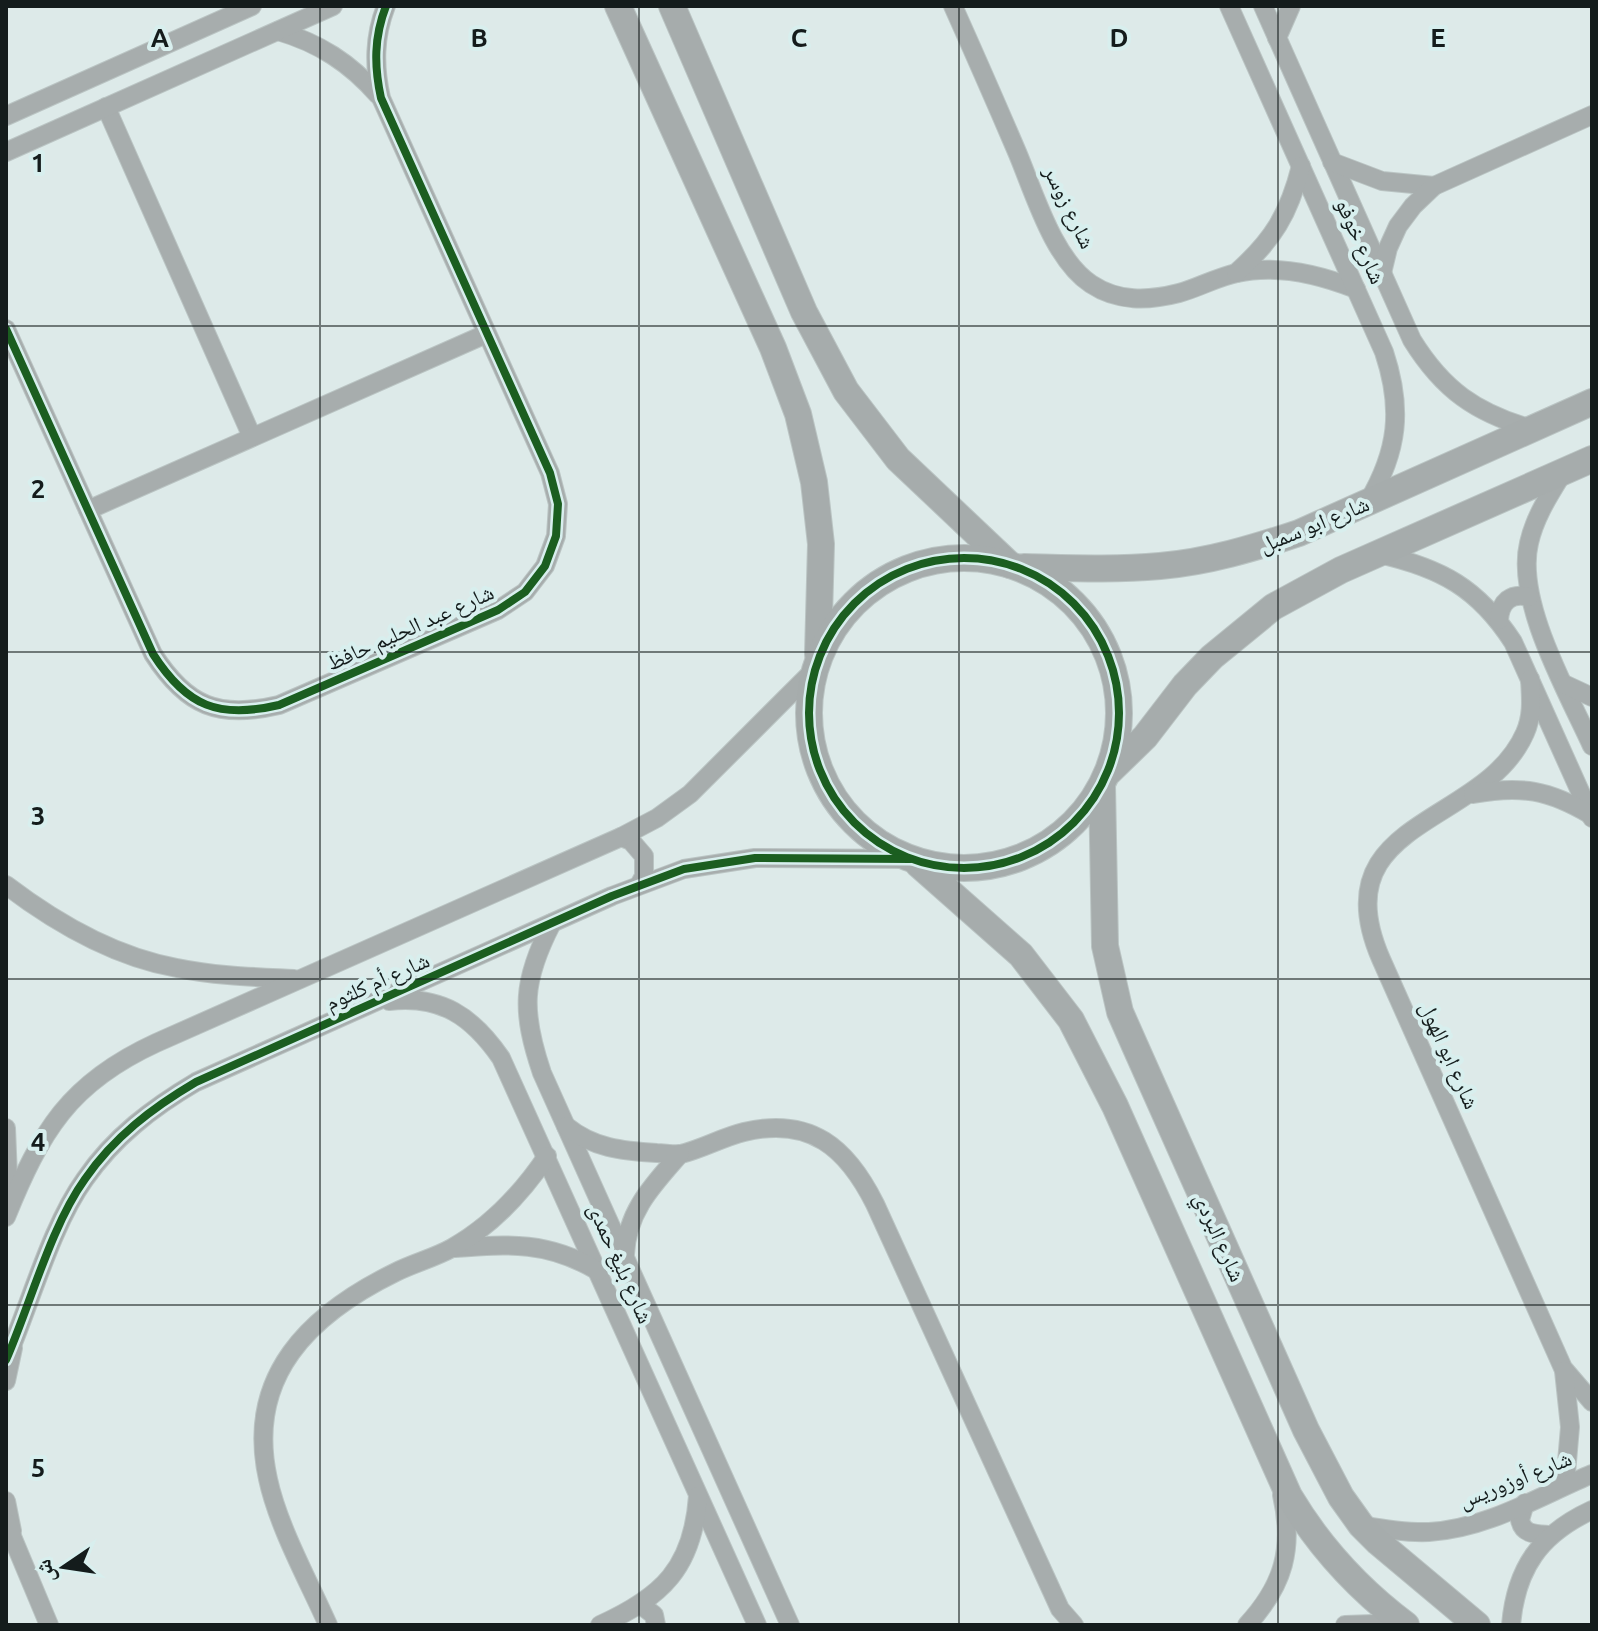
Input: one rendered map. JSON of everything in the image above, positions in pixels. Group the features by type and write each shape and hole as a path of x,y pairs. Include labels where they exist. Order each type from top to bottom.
{"street":[{"path":"6,116 252,6"},
{"path":"6,152 333,6"},
{"name":"شارع عبد الحليم حافظ","path":"6,329 153,654 170,680 193,699 220,710 250,712 279,705 498,610 525,592 545,566 556,536 558,504 550,473 381,98 376,73 376,46 386,6"},
{"path":"618,6 773,348 798,414 814,482 821,544 816,665 809,727 814,755 825,783 840,808 883,847 912,860 950,869 987,867 1022,858 1054,840 1082,815 1104,780 1145,737 1185,685 1242,630 1304,589 1592,459"},
{"path":"672,6 804,312 846,391 898,459 1013,566"},
{"path":"685,6 685,33"},
{"name":"شارع زوسر","path":"953,6 1051,230 1073,268 1089,283 1108,293 1130,299 1152,299 1236,273 1267,270 1297,271 1356,289"},
{"name":"شارع خوفو","path":"1229,6 1384,352 1395,390 1396,429 1386,467 1368,502"},
{"name":"شارع خوفو","path":"1263,6 1412,340 1425,362 1462,398 1484,412 1532,429"},
{"path":"1277,38 1291,6"},
{"name":"شارع عبد الحليم حافظ","path":"278,31 302,38 345,62 381,98"},
{"path":"106,107 252,437"},
{"path":"1382,273 1398,226 1434,186 1592,115"},
{"path":"1332,162 1382,181 1434,186"},
{"name":"شارع زوسر","path":"1236,273 1260,252 1279,226 1293,197 1301,166"},
{"path":"88,510 486,334"},
{"path":"1384,352 1392,358 1401,358 1409,353 1412,340"},
{"name":"شارع ابو سمبل","path":"1013,566 1161,566 1254,548 1299,533 1592,402"},
{"path":"1564,471 1535,521 1528,545 1526,571 1529,597 1592,746"},
{"path":"1379,554 1410,561 1460,583 1499,620 1513,642 1591,816"},
{"path":"816,665 833,630 853,604 880,582 900,572 943,559 977,558 1013,566 1049,583 1077,607 1103,647 1112,669 1118,704 1116,740 1104,780"},
{"path":"1499,620 1501,607 1510,597 1529,597"},
{"name":"شارع أم كلثوم","path":"7,1214 49,1127 86,1086 131,1054 621,837 657,818 690,794 816,665"},
{"name":"شارع ابو الهول","path":"1471,795 1512,756 1526,732 1532,707 1530,679"},
{"path":"1564,684 1592,697"},
{"name":"شارع البردي","path":"1104,780 1104,934 1120,1012 1319,1457 1341,1497 1361,1525 1397,1560 1477,1625"},
{"name":"شارع ابو الهول","path":"1591,816 1564,799 1533,790 1501,789 1471,795 1434,813 1390,847 1376,868 1369,892 1368,917 1373,941 1563,1368 1592,1402"},
{"path":"621,837 639,847 644,856 644,876 639,885"},
{"name":"شارع أم كلثوم","path":"6,1360 83,1180 135,1123 196,1082 639,885 684,869 755,858 912,860"},
{"name":"شارع البردي","path":"912,860 1021,955 1071,1020 1115,1106 1276,1469 1297,1509 1326,1552 1351,1579 1404,1624"},
{"path":"6,885 30,904 94,940 134,957 176,968 219,974 297,979"},
{"name":"شارع بليغ حمدى","path":"552,923 537,951 528,981 531,1042 542,1073 790,1625"},
{"name":"شارع بليغ حمدى","path":"374,1002 405,999 434,1003 462,1015 484,1033 501,1058 757,1625"},
{"path":"516,1087 524,1075 542,1073"},
{"path":"566,1126 579,1137 613,1149 680,1154 722,1138 772,1128 800,1131 826,1141 848,1159 875,1204 1060,1617 1074,1625"},
{"path":"6,1128 7,1214"},
{"path":"624,1256 625,1239 636,1206 680,1154"},
{"path":"328,1625 268,1481 262,1448 265,1414 274,1381 291,1350 314,1324 379,1280 451,1249 503,1210 547,1156"},
{"path":"451,1249 514,1244 536,1246 568,1255 598,1271"},
{"path":"1215,1331 1255,1315"},
{"path":"6,1381 15,1339"},
{"name":"شارع ابو الهول","path":"1563,1368 1570,1427 1565,1485"},
{"path":"672,1436 699,1424"},
{"path":"1247,1625 1274,1590 1288,1544 1288,1520 1276,1469"},
{"name":"شارع أوزوريس","path":"1361,1525 1395,1531 1428,1532 1461,1527 1592,1474"},
{"path":"600,1625 641,1605 678,1568 690,1545 697,1520 698,1494"},
{"path":"6,1501 17,1549"},
{"path":"1525,1503 1520,1520 1524,1530 1550,1535"},
{"path":"1511,1625 1513,1603 1521,1577 1534,1554 1550,1535 1592,1510"},
{"path":"6,1522 49,1625"},
{"path":"641,1605 654,1615 656,1625"},
{"path":"1345,1625 1404,1624"}],"cycle path":[{"path":"6,329 153,654 179,686 206,705 239,710 279,705 498,610 525,592 545,566 556,536 558,504 550,473 381,98 376,52 386,6"},
{"path":"964,558 994,561 1037,576 1062,593 1084,615 1101,640 1112,668 1119,713 1116,743 1101,786 1084,811 1062,833 1037,850 1009,861 964,868 934,865 891,850 866,833 844,811 827,786 816,758 809,713 812,683 827,640 844,615 866,593 891,576 919,565 964,558"},
{"path":"6,1360 51,1242 85,1179 108,1150 135,1124 196,1082 612,896 684,869 755,858 910,859"}]}
